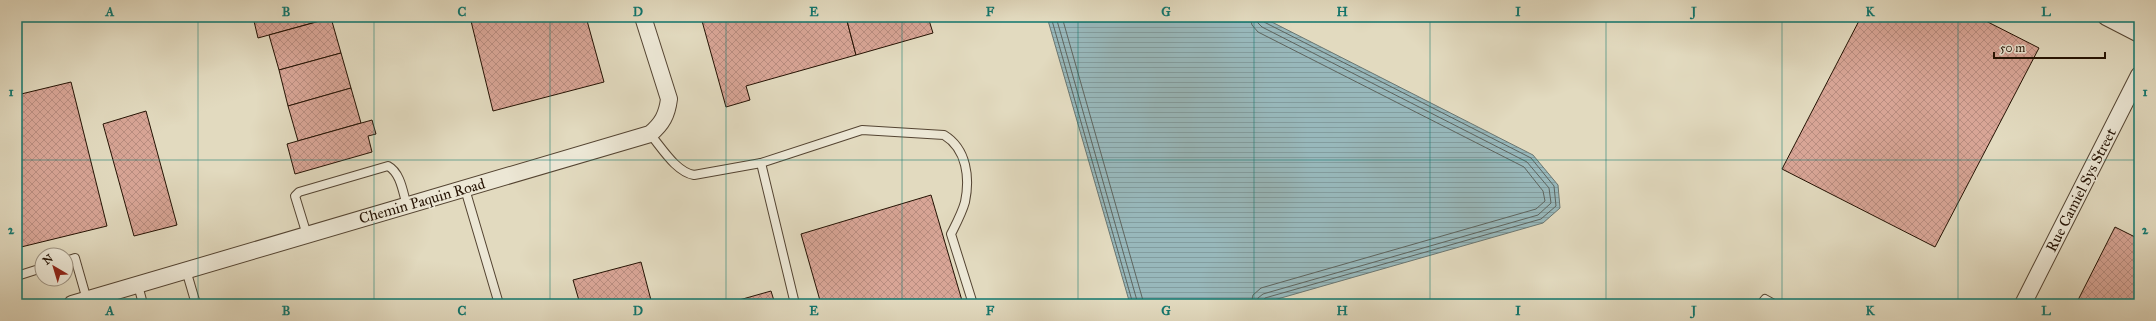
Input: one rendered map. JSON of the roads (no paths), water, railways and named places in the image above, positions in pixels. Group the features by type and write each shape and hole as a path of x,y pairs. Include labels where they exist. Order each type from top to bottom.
{"street":[{"path":"643,17 668,99 667,113 660,125 650,134"},
{"path":"2106,17 2139,34"},
{"name":"Rue Camiel Sys Street","path":"2023,304 2139,75"},
{"name":"Chemin Paquin Road","path":"80,302 650,134"}],"lane":[{"path":"650,134 686,173 694,175 761,163 862,130 944,135 954,141 961,153 966,169 967,188 964,203 951,234 973,304"},
{"path":"761,163 795,304"},
{"path":"306,235 295,196 299,192 388,166 394,169 397,175 407,206"},
{"path":"465,189 499,304"},
{"path":"74,258 80,302"},
{"path":"186,270 196,304"},
{"path":"17,276 34,271"},
{"path":"138,285 143,304"},
{"path":"1761,304 1765,299 1774,304"}],"water":[{"path":"1047,17 1262,17 1533,155 1558,185 1560,208 1543,223 1260,304 1130,304"}]}
